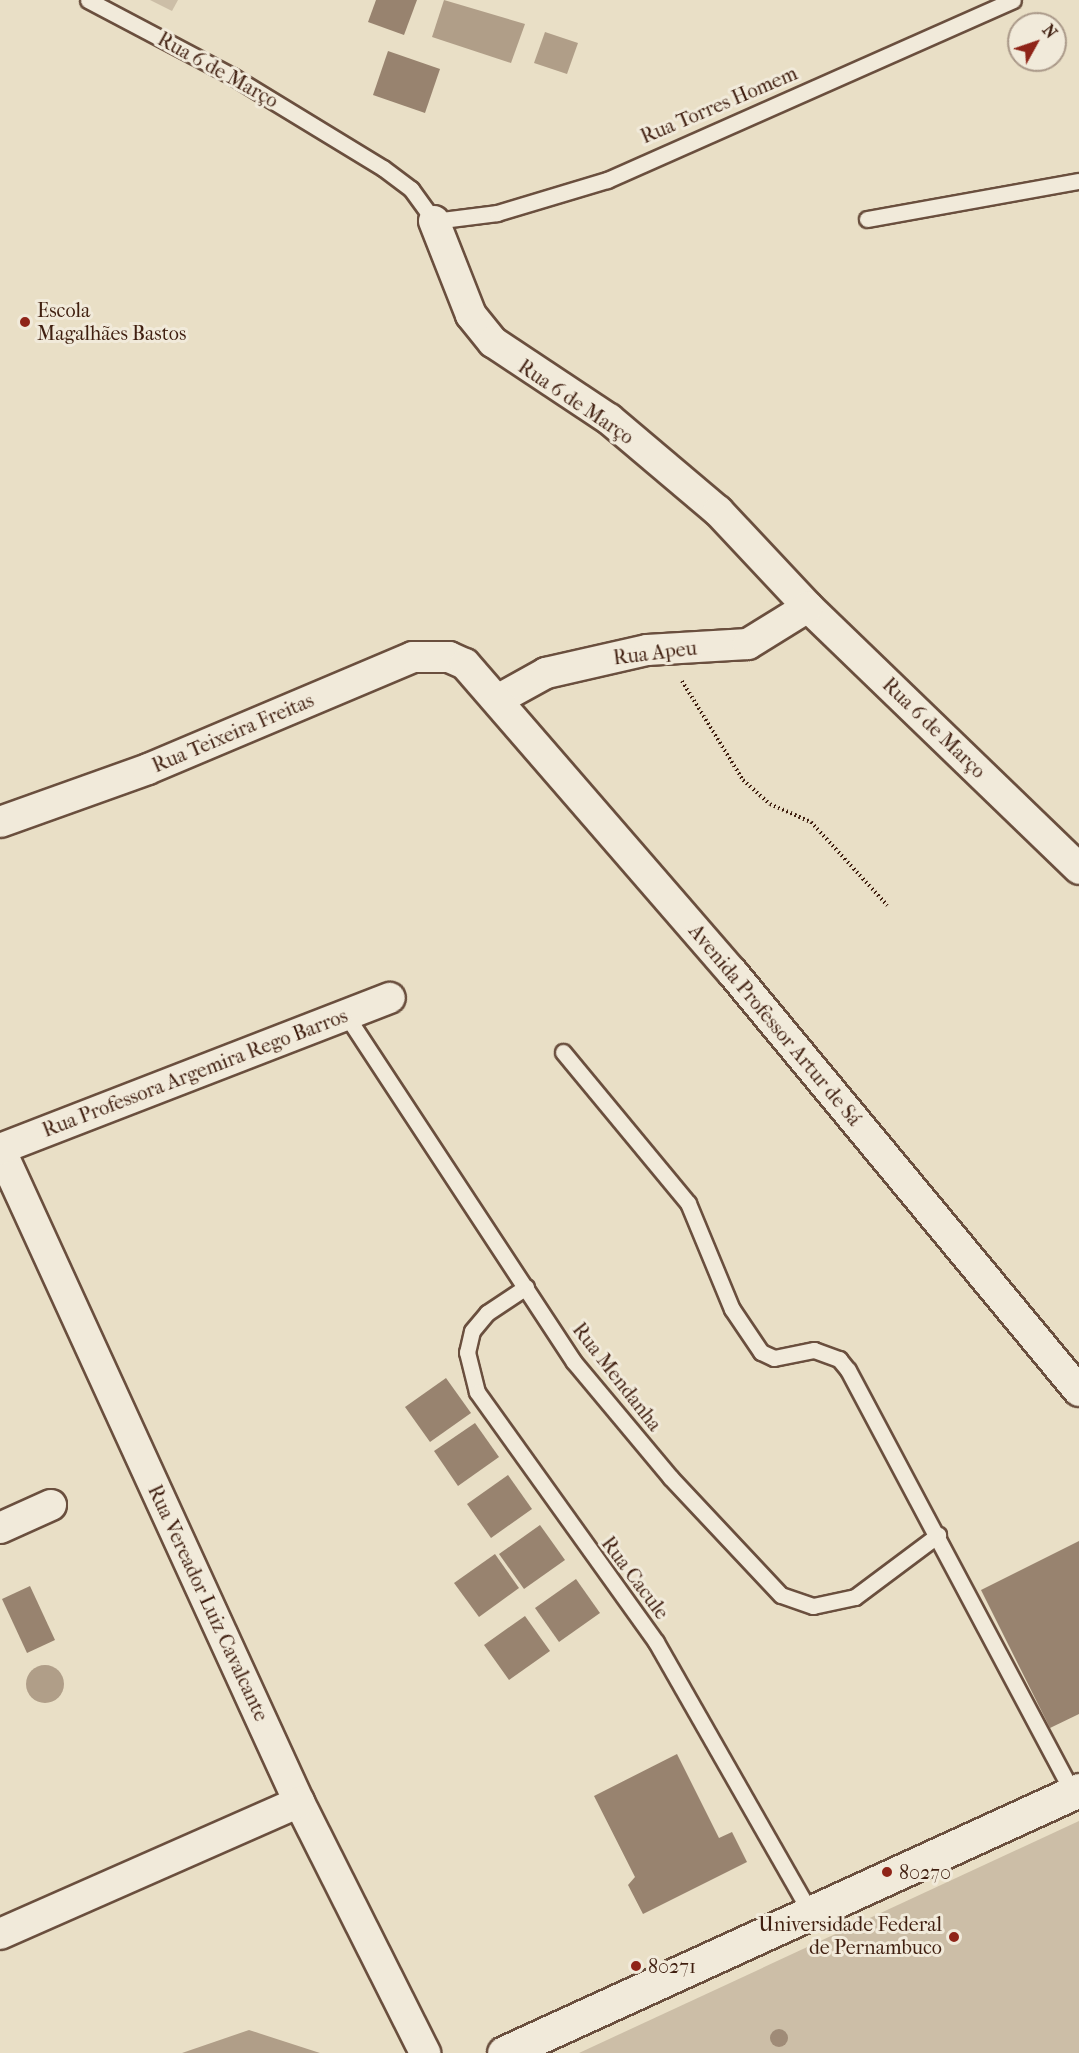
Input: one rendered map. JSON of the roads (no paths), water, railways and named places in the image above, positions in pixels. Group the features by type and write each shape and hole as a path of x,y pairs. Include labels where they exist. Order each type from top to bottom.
{"street":[{"name":"Rua 6 de Março","path":"434,221 471,315 493,342 609,419 701,496 808,608 1079,869"},
{"name":"Rua Apeu","path":"499,699 546,673 663,649 748,644 808,608"},
{"name":"Rua Teixeira Freitas","path":"0,822 148,770 414,657 449,657 465,664"},
{"name":"Avenida Professor Artur de Sá","path":"465,664 499,699 1079,1391"},
{"name":"Rua Professora Argemira Rego Barros","path":"0,1149 390,998"},
{"name":"Rua Vereador Luiz Cavalcante","path":"0,1149 299,1802 425,2053"},
{"path":"0,1528 51,1505"},
{"path":"504,2053 1076,1792"},
{"path":"0,1934 299,1802"}],"lane":[{"name":"Rua 6 de Março","path":"88,0 232,76 383,168 411,189 434,221"},
{"name":"Rua Torres Homem","path":"434,221 497,213 607,180 1013,0"},
{"path":"867,219 1079,181"},
{"name":"Rua Mendanha","path":"346,1015 574,1362 616,1413 781,1595 813,1606 855,1597 938,1535"},
{"path":"563,1052 688,1203 732,1309 761,1352 774,1358 814,1350 839,1359 848,1370 1076,1792"},
{"name":"Rua Cacule","path":"526,1287 487,1313 472,1331 467,1353 477,1392 656,1642 811,1914"}],"place":[{"name":"Escola Magalhães Bastos","path":"25,322"},
{"name":"80270","path":"887,1872"},
{"name":"Universidade Federal de Pernambuco","path":"954,1937"},
{"name":"80271","path":"636,1966"}]}
